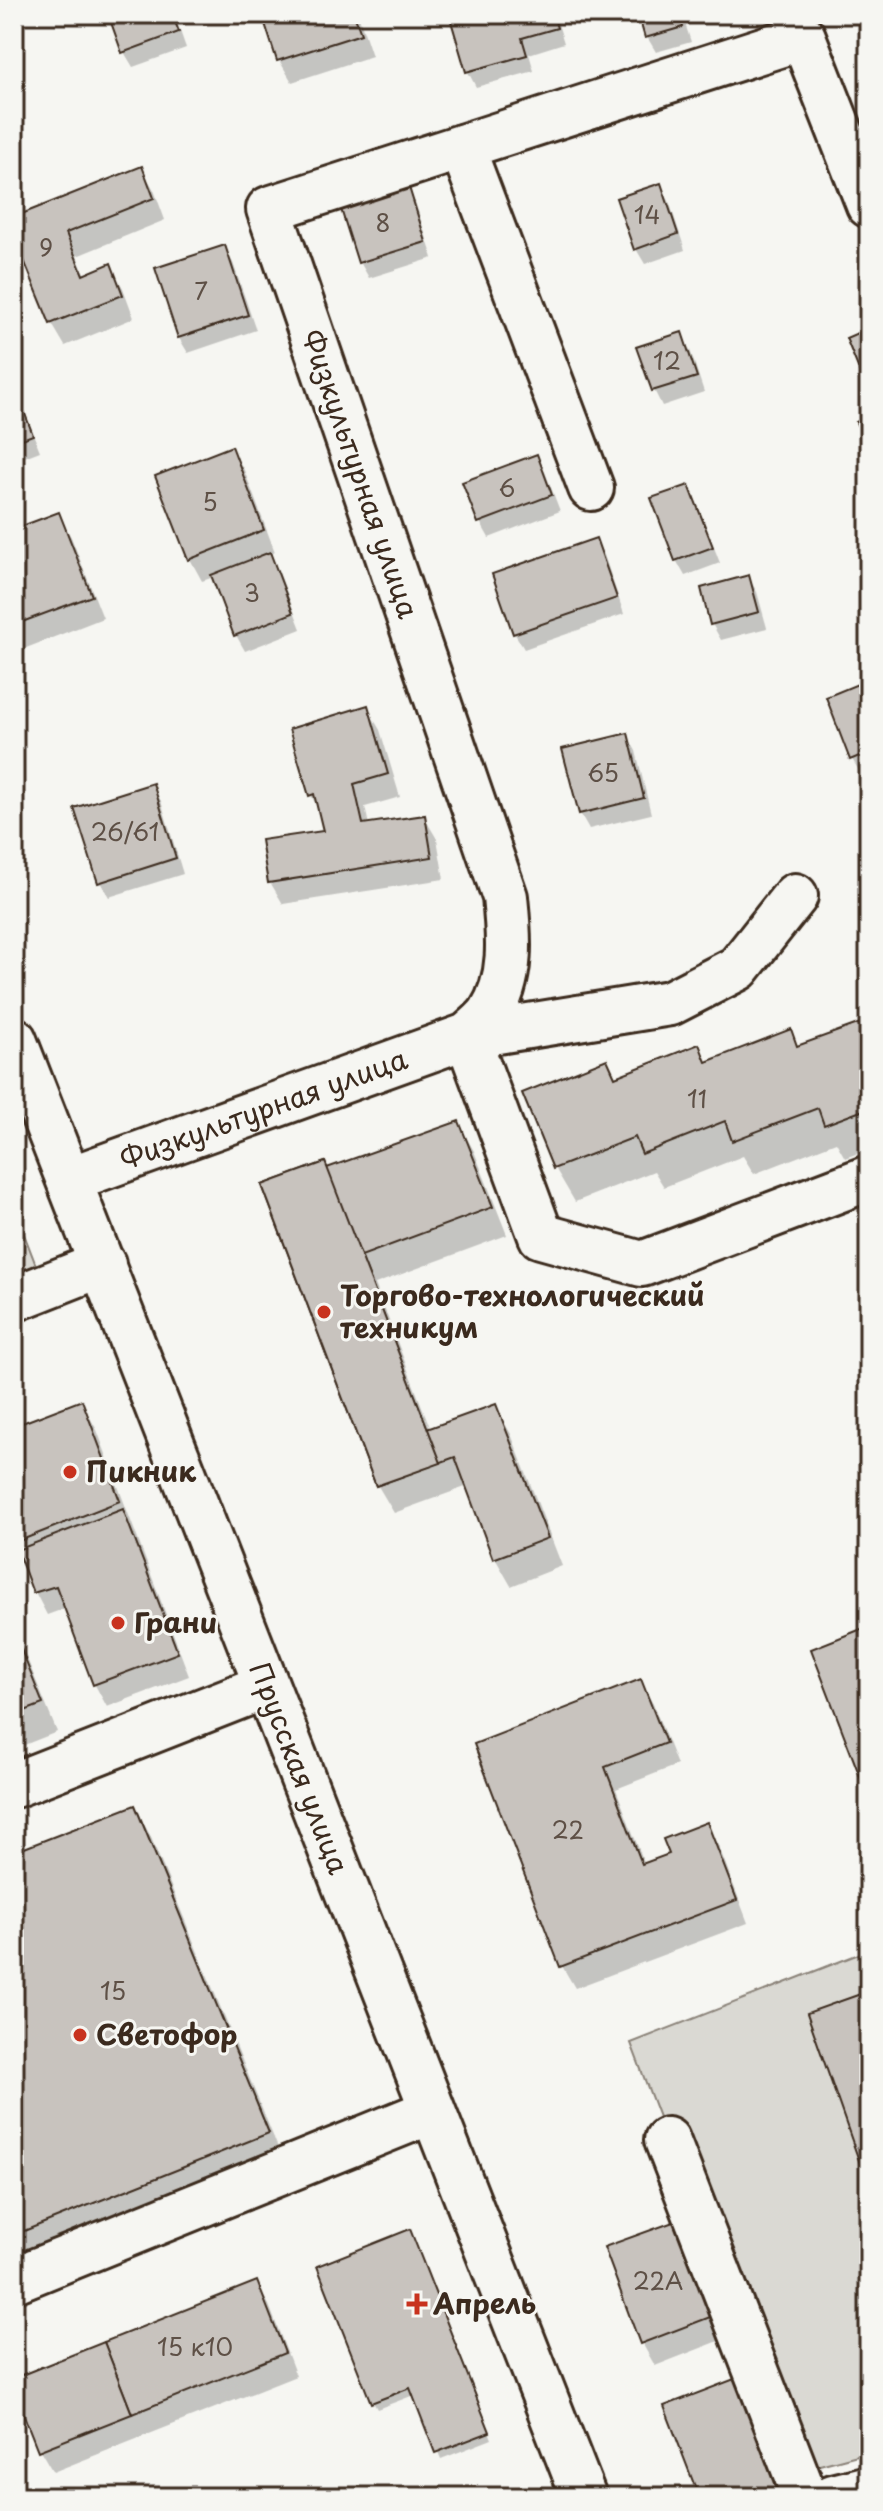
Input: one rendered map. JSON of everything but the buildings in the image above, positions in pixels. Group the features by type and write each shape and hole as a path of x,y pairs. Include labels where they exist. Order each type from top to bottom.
{"street":[{"name":"Физкультурная улица","path":"70,1179 467,1036 490,1013 504,983 510,941 505,897 269,209 803,37 869,205"},
{"path":"462,147 591,488"},
{"path":"795,896 738,968 670,1003 467,1036 541,1236 642,1264 869,1178"},
{"name":"Прусская улица","path":"14,1040 24,1094 70,1179 584,2497"},
{"path":"14,1299 103,1264"},
{"path":"14,1785 266,1686"},
{"path":"14,2280 432,2111"},
{"path":"667,2140 805,2497"},
{"path":"833,2497 869,2488"}],"shaded area":[{"path":"14,1208 42,1281 14,1292"},
{"path":"869,1950 869,2452 793,2472 631,2043"}],"place":[{"name":"Торгово-технологический техникум","path":"324,1312"},
{"name":"Пикник","path":"70,1472"},
{"name":"Грани","path":"118,1623"},
{"name":"Светофор","path":"80,2035"},
{"name":"Апрель","path":"417,2304"}]}
